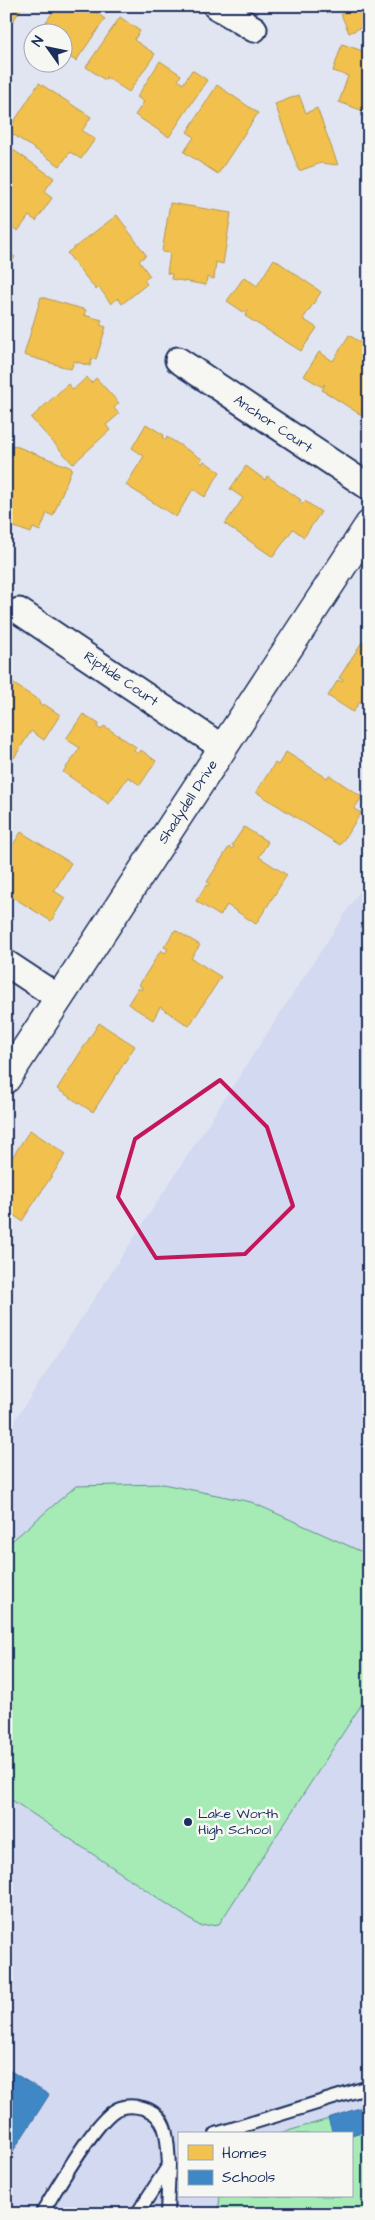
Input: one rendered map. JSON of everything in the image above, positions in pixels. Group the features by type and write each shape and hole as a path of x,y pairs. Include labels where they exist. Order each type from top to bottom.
{"street":[{"path":"216,6 254,29"},
{"name":"Anchor Court","path":"178,360 369,487"},
{"name":"Shadydell Drive","path":"6,1079 369,525"},
{"name":"Riptide Court","path":"19,611 223,748"},
{"path":"6,963 59,998"}],"lane":[{"path":"223,2132 369,2087"},
{"path":"40,2214 99,2124 119,2108 135,2106 152,2110 166,2127 173,2144 169,2165 167,2214"},
{"path":"137,2214 169,2165"}],"highlighted area":[{"path":"220,1080 267,1127 293,1206 245,1254 156,1258 118,1197 135,1139"}],"shaded area":[{"name":"Lake Worth High School","path":"369,877 369,2214 6,2214 6,1434"}],"green space":[{"path":"163,1484 251,1502 369,1555 369,1693 219,1924 200,1926 6,1796 6,1546 76,1486"},
{"path":"369,2107 369,2214 218,2214 220,2198 352,2198 352,2132 285,2132"}],"building: Homes":[{"path":"6,6 23,6 11,24 6,20"},
{"path":"57,6 87,6 105,19 76,61 72,58 72,22 46,22"},
{"path":"341,6 369,6 369,24 349,33 341,14 346,12"},
{"path":"120,17 140,31 134,40 155,54 129,92 106,77 105,80 86,67"},
{"path":"342,44 369,53 369,113 339,102 348,76 333,71"},
{"path":"160,61 181,75 178,80 183,84 192,70 207,80 169,137 135,115 144,102 137,97"},
{"path":"39,83 91,117 82,131 95,139 81,159 70,152 60,166 8,131"},
{"path":"217,85 258,113 218,174 184,152 194,137 187,132"},
{"path":"299,95 306,113 317,108 338,165 321,163 299,171 275,104"},
{"path":"6,145 54,178 44,192 52,198 36,221 29,216 18,231 6,223"},
{"path":"170,203 231,213 223,264 216,262 214,279 207,277 206,285 171,279 172,274 167,273 170,253 162,252"},
{"path":"117,215 146,255 139,261 150,276 144,280 147,284 122,304 118,298 111,304 99,287 96,290 67,253"},
{"path":"6,235 13,239 6,249"},
{"path":"6,251 15,257 6,269"},
{"path":"274,259 321,292 303,319 317,328 301,351 245,316 249,311 247,310 245,313 227,301 244,277 257,286"},
{"path":"41,297 86,310 84,315 102,320 100,325 106,327 96,359 92,358 90,366 74,361 71,369 24,355"},
{"path":"349,335 369,348 369,420 322,390 324,384 322,387 304,376 319,352 333,361"},
{"path":"87,377 91,383 96,378 119,403 114,408 119,414 106,425 110,430 73,464 31,418 68,384 73,390"},
{"path":"146,424 164,435 162,438 166,440 167,437 202,459 200,462 202,464 204,461 220,472 205,497 193,489 176,517 126,485 144,456 132,448"},
{"path":"13,445 72,468 53,516 47,513 40,531 33,528 31,533 6,524 6,462"},
{"path":"246,466 265,480 267,476 301,500 299,503 302,504 305,501 321,512 304,537 293,529 273,557 225,524 243,498 230,489"},
{"path":"362,642 369,644 369,707 360,701 353,712 328,696 338,680 342,682 343,680 339,678"},
{"path":"6,679 40,701 39,704 42,706 44,704 60,715 44,740 31,731 14,758 6,753"},
{"path":"83,714 99,724 97,727 101,730 104,726 136,747 134,751 138,754 141,750 156,761 140,785 128,777 109,804 63,772 80,748 66,739"},
{"path":"286,752 327,778 329,775 362,797 354,809 361,813 340,845 256,792 275,763 278,765"},
{"path":"244,827 268,842 259,857 287,875 256,924 227,905 220,916 196,901 206,885 210,884 207,882 229,847 232,849 234,846 232,845"},
{"path":"21,832 71,863 54,891 65,898 51,921 6,893 6,856"},
{"path":"175,930 200,945 191,958 221,977 189,1026 160,1007 153,1020 128,1004 138,988 141,990 142,987 139,985 161,950 165,953 168,949 164,947"},
{"path":"99,1023 135,1046 93,1112 57,1089"},
{"path":"30,1130 66,1154 22,1221 6,1210 6,1167"}],"building: Schools":[{"path":"6,2068 49,2095 6,2162"},
{"path":"369,2105 369,2130 352,2135 352,2132 332,2132 328,2118"}],"place":[{"name":"Lake Worth High School","path":"188,1822"}]}
